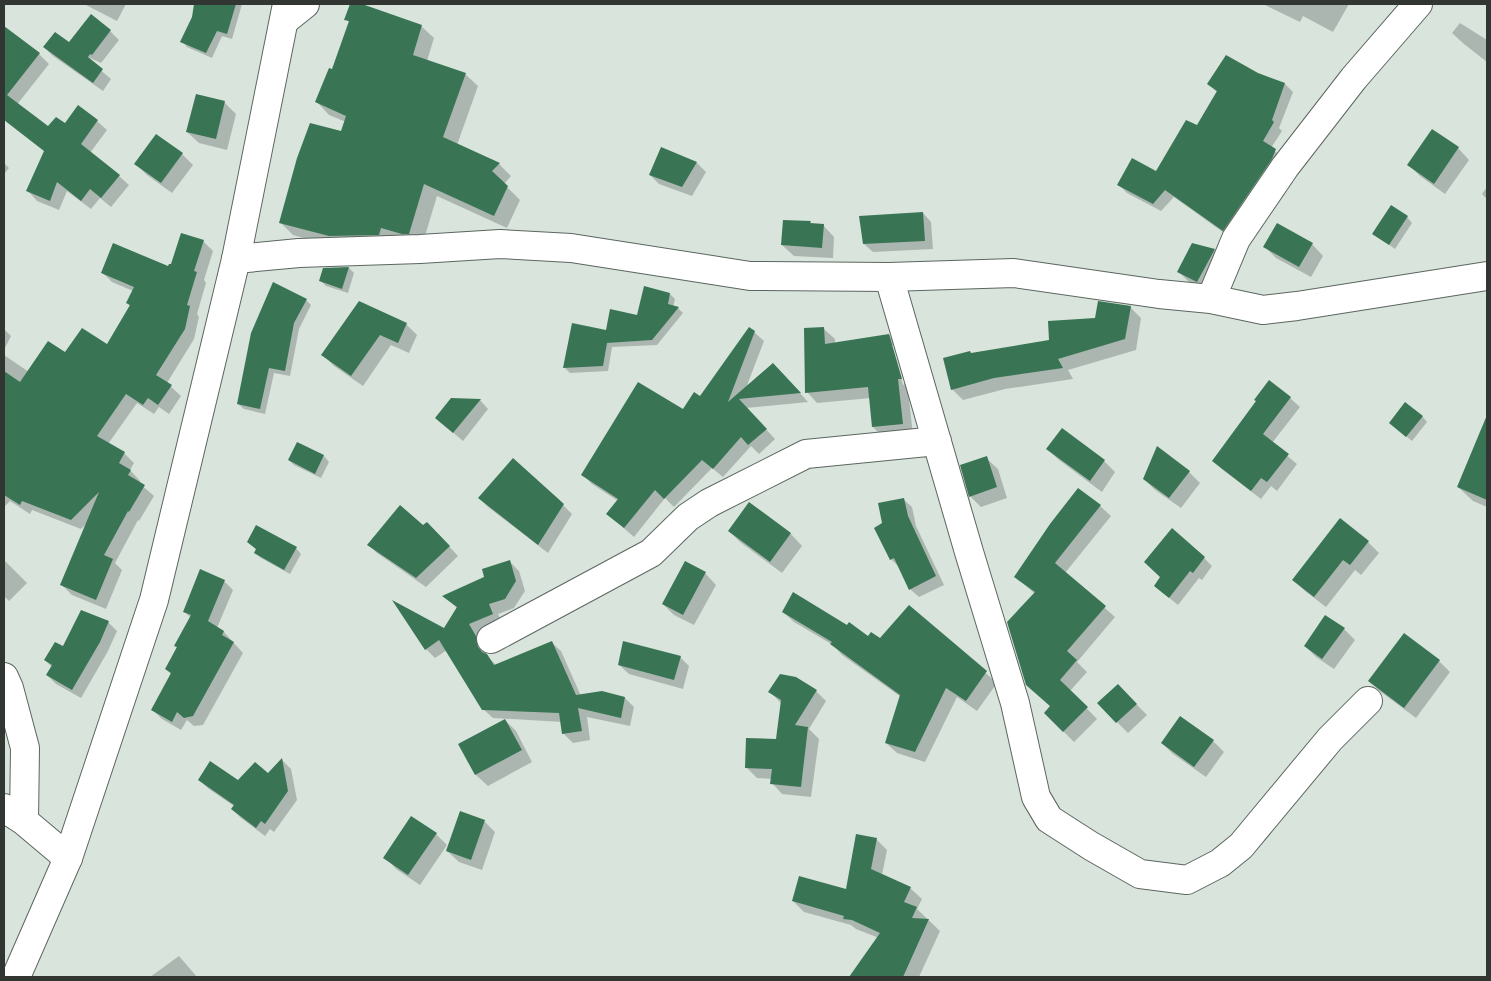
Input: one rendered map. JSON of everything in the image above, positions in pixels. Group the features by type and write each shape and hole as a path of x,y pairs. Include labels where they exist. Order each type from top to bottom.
{"street":[{"path":"1211,299 1236,239 1285,167 1354,78 1418,4"},
{"path":"16,977 68,858 154,600 236,259 292,9"},
{"path":"236,259 299,253 500,244 571,248 750,276 889,277 1014,273 1159,294 1211,299 1263,310 1487,276"},
{"path":"889,277 1015,703 1036,797 1049,818 1091,846 1140,874 1187,880 1220,863 1241,846 1330,740 1368,701"},
{"path":"491,639 651,553 688,517 709,503 806,454 937,441"},
{"path":"4,677 9,688 25,748 14,814 68,858"}],"building":[{"path":"194,4 236,4 227,34 217,31 206,53 180,42 192,17"},
{"path":"350,4 362,4 422,25 413,55 466,73 443,137 500,163 492,171 508,186 494,216 424,184 409,234 381,228 379,235 329,236 279,223 297,158 310,123 341,131 346,116 315,102 329,68 332,69 349,21 344,20"},
{"path":"91,14 111,30 92,55 90,54 88,57 103,69 93,83 43,47 55,32 69,42"},
{"path":"4,26 40,53 7,95 48,126 56,117 65,123 78,105 98,120 81,144 120,175 101,198 90,189 81,201 57,182 50,201 26,191 44,151 4,120"},
{"path":"1226,55 1258,73 1285,83 1272,120 1274,122 1263,141 1276,149 1272,159 1223,231 1165,190 1153,204 1117,185 1132,158 1156,171 1186,120 1197,125 1217,91 1207,84"},
{"path":"196,94 225,101 216,139 186,132"},
{"path":"1432,129 1459,147 1434,184 1407,165"},
{"path":"156,134 183,153 161,183 134,164"},
{"path":"661,147 697,162 682,187 649,175"},
{"path":"1391,205 1408,216 1389,245 1372,234"},
{"path":"923,212 925,241 863,244 859,216"},
{"path":"783,220 811,221 810,223 824,224 822,248 781,245"},
{"path":"1277,223 1313,243 1299,267 1263,247"},
{"path":"181,233 204,240 194,271 197,272 187,305 190,306 185,329 156,375 172,385 158,405 148,398 143,405 126,394 97,436 125,452 119,463 131,470 128,475 145,485 128,511 104,555 113,559 96,600 60,585 99,492 71,520 22,501 20,505 4,495 4,371 20,382 48,341 65,352 82,328 107,344 130,305 126,303 134,287 101,273 113,243 168,266 171,264"},
{"path":"1192,243 1215,249 1197,282 1177,272"},
{"path":"349,267 342,289 319,281 323,268"},
{"path":"273,282 307,299 294,323 285,371 269,368 260,409 237,404 251,333"},
{"path":"644,286 670,293 668,304 679,307 652,340 607,343 603,366 563,368 572,323 606,330 610,309 637,315"},
{"path":"359,301 407,323 398,343 380,335 351,376 321,355"},
{"path":"1098,301 1131,306 1125,339 1058,359 1063,368 994,378 951,390 943,358 970,351 971,353 1049,340 1048,321 1095,318"},
{"path":"749,327 755,331 728,402 773,363 801,393 739,399 767,429 748,445 741,437 713,469 702,460 664,499 655,490 624,528 606,514 618,499 581,475 638,382 683,409 694,392 700,396"},
{"path":"824,327 825,344 889,334 902,379 898,379 903,424 872,427 868,387 805,393 804,328"},
{"path":"1269,380 1291,397 1263,434 1289,454 1267,482 1261,478 1251,491 1212,461"},
{"path":"451,398 481,399 453,433 435,418"},
{"path":"1405,402 1423,416 1406,437 1389,423"},
{"path":"1487,415 1487,500 1457,487"},
{"path":"1062,428 1105,460 1090,481 1046,449"},
{"path":"297,442 324,455 315,474 288,460"},
{"path":"1157,446 1190,471 1169,498 1143,479"},
{"path":"987,456 997,487 969,497 960,465"},
{"path":"513,458 564,504 538,545 478,498"},
{"path":"1078,488 1101,505 1055,563 1106,606 1067,651 1077,660 1060,680 1088,707 1063,732 1044,713 1050,706 1026,685 1007,622 1035,592 1014,577 1050,524"},
{"path":"904,498 908,516 936,576 909,590 894,558 890,560 874,528 882,523 878,503"},
{"path":"749,502 791,533 770,562 728,531"},
{"path":"400,505 423,525 427,522 450,546 416,578 367,545"},
{"path":"1340,518 1369,541 1350,565 1343,560 1314,597 1292,580"},
{"path":"256,525 297,547 284,570 254,553 256,549 247,542"},
{"path":"1172,528 1205,557 1193,573 1190,571 1169,598 1154,586 1160,577 1144,562"},
{"path":"510,560 516,581 505,599 489,604 493,614 469,624 476,636 478,647 487,654 494,665 552,641 576,695 602,691 625,697 621,718 578,708 582,731 562,734 559,713 482,710 439,640 425,650 392,600 444,628 457,607 442,596 484,577 482,569"},
{"path":"685,561 706,572 683,615 662,604"},
{"path":"200,569 225,580 208,621 224,631 222,635 234,642 193,716 184,718 177,712 172,722 151,710 171,673 165,669 177,647 174,646 191,615 183,612"},
{"path":"793,592 847,625 849,622 868,636 871,632 880,638 909,605 987,671 966,701 946,688 915,752 885,743 900,695 830,644 832,642 782,612"},
{"path":"81,610 109,621 100,642 72,690 46,675 52,665 44,660 55,642 63,646"},
{"path":"1325,615 1345,628 1322,659 1304,646"},
{"path":"1404,633 1440,660 1404,708 1368,681"},
{"path":"623,641 681,656 674,680 618,665"},
{"path":"780,674 796,677 817,690 795,725 808,727 801,787 770,784 772,769 745,768 746,738 776,739 781,700 768,692"},
{"path":"1118,684 1137,704 1116,723 1097,703"},
{"path":"1180,716 1214,740 1194,767 1161,743"},
{"path":"505,719 522,750 475,775 458,744"},
{"path":"282,758 288,791 265,824 261,821 256,828 231,809 234,805 198,780 210,761 238,780 255,762 268,773"},
{"path":"460,811 485,820 471,860 446,851"},
{"path":"411,816 437,833 408,875 383,858"},
{"path":"856,834 877,838 871,869 911,887 904,902 917,907 912,918 929,919 903,977 849,977 880,933 852,920 843,919 844,916 792,901 799,876 846,889"}]}
